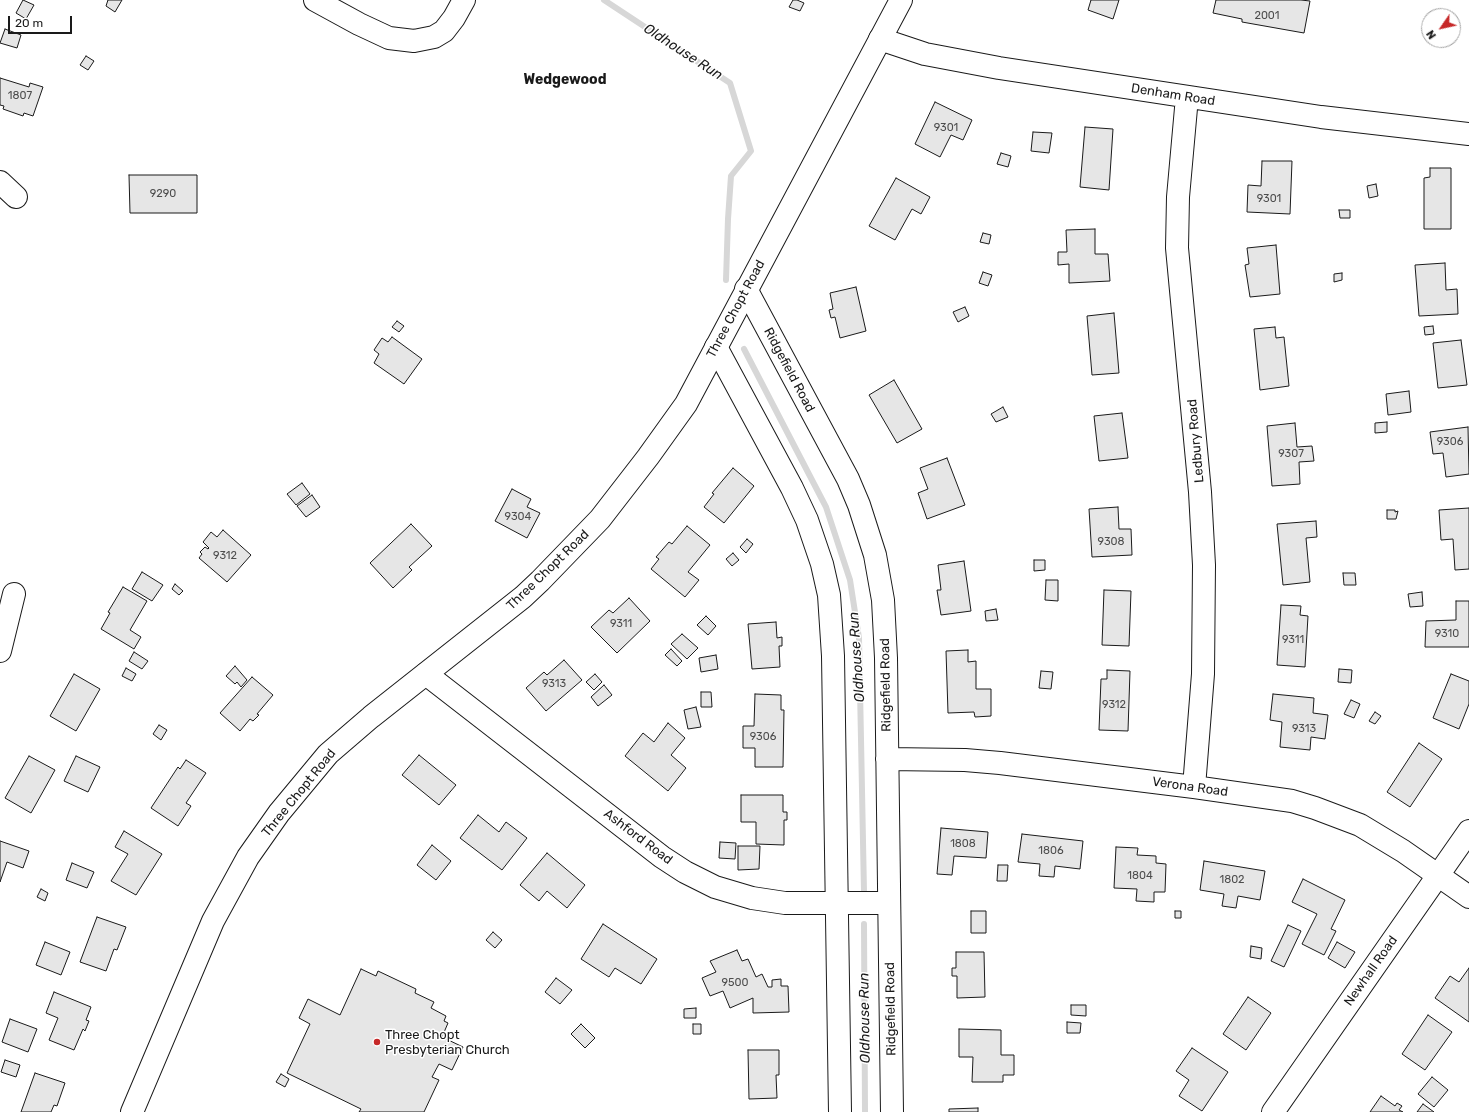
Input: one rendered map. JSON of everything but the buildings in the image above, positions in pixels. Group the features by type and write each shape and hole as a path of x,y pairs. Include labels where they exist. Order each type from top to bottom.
{"street":[{"path":"315,0 359,24 389,38 414,41 428,39 444,31 454,18 464,0"},
{"name":"Three Chopt Road","path":"132,1112 213,921 248,857 279,813 328,754 371,717 523,597 600,519 648,457 686,404 901,0"},
{"name":"Denham Road","path":"880,39 924,54 976,64 1321,117 1469,134"},
{"name":"Ledbury Road","path":"1187,97 1178,197 1177,248 1200,492 1204,565 1203,674 1194,787"},
{"path":"0,182 16,198"},
{"name":"Ridgefield Road","path":"746,290 848,480 859,505 875,555 883,600 886,658 892,1112"},
{"path":"716,347 804,514 824,572 829,595 833,656 840,1112"},
{"path":"0,651 14,594"},
{"name":"Ashford Road","path":"426,674 662,857 685,872 715,887 752,898 785,902 889,903"},
{"name":"Verona Road","path":"887,759 1000,762 1292,801 1360,825 1403,851 1469,897"},
{"name":"Newhall Road","path":"1273,1112 1469,831"}],"waterway":[{"name":"Oldhouse Run","path":"604,0 730,83 751,151 731,176 726,280"},
{"name":"Oldhouse Run","path":"744,349 826,507 850,580 859,638 864,892"},
{"name":"Oldhouse Run","path":"864,924 865,1112"}],"place":[{"name":"Three Chopt Presbyterian Church","path":"377,1042"}],"district":[{"name":"Wedgewood","path":"565,80"}]}
